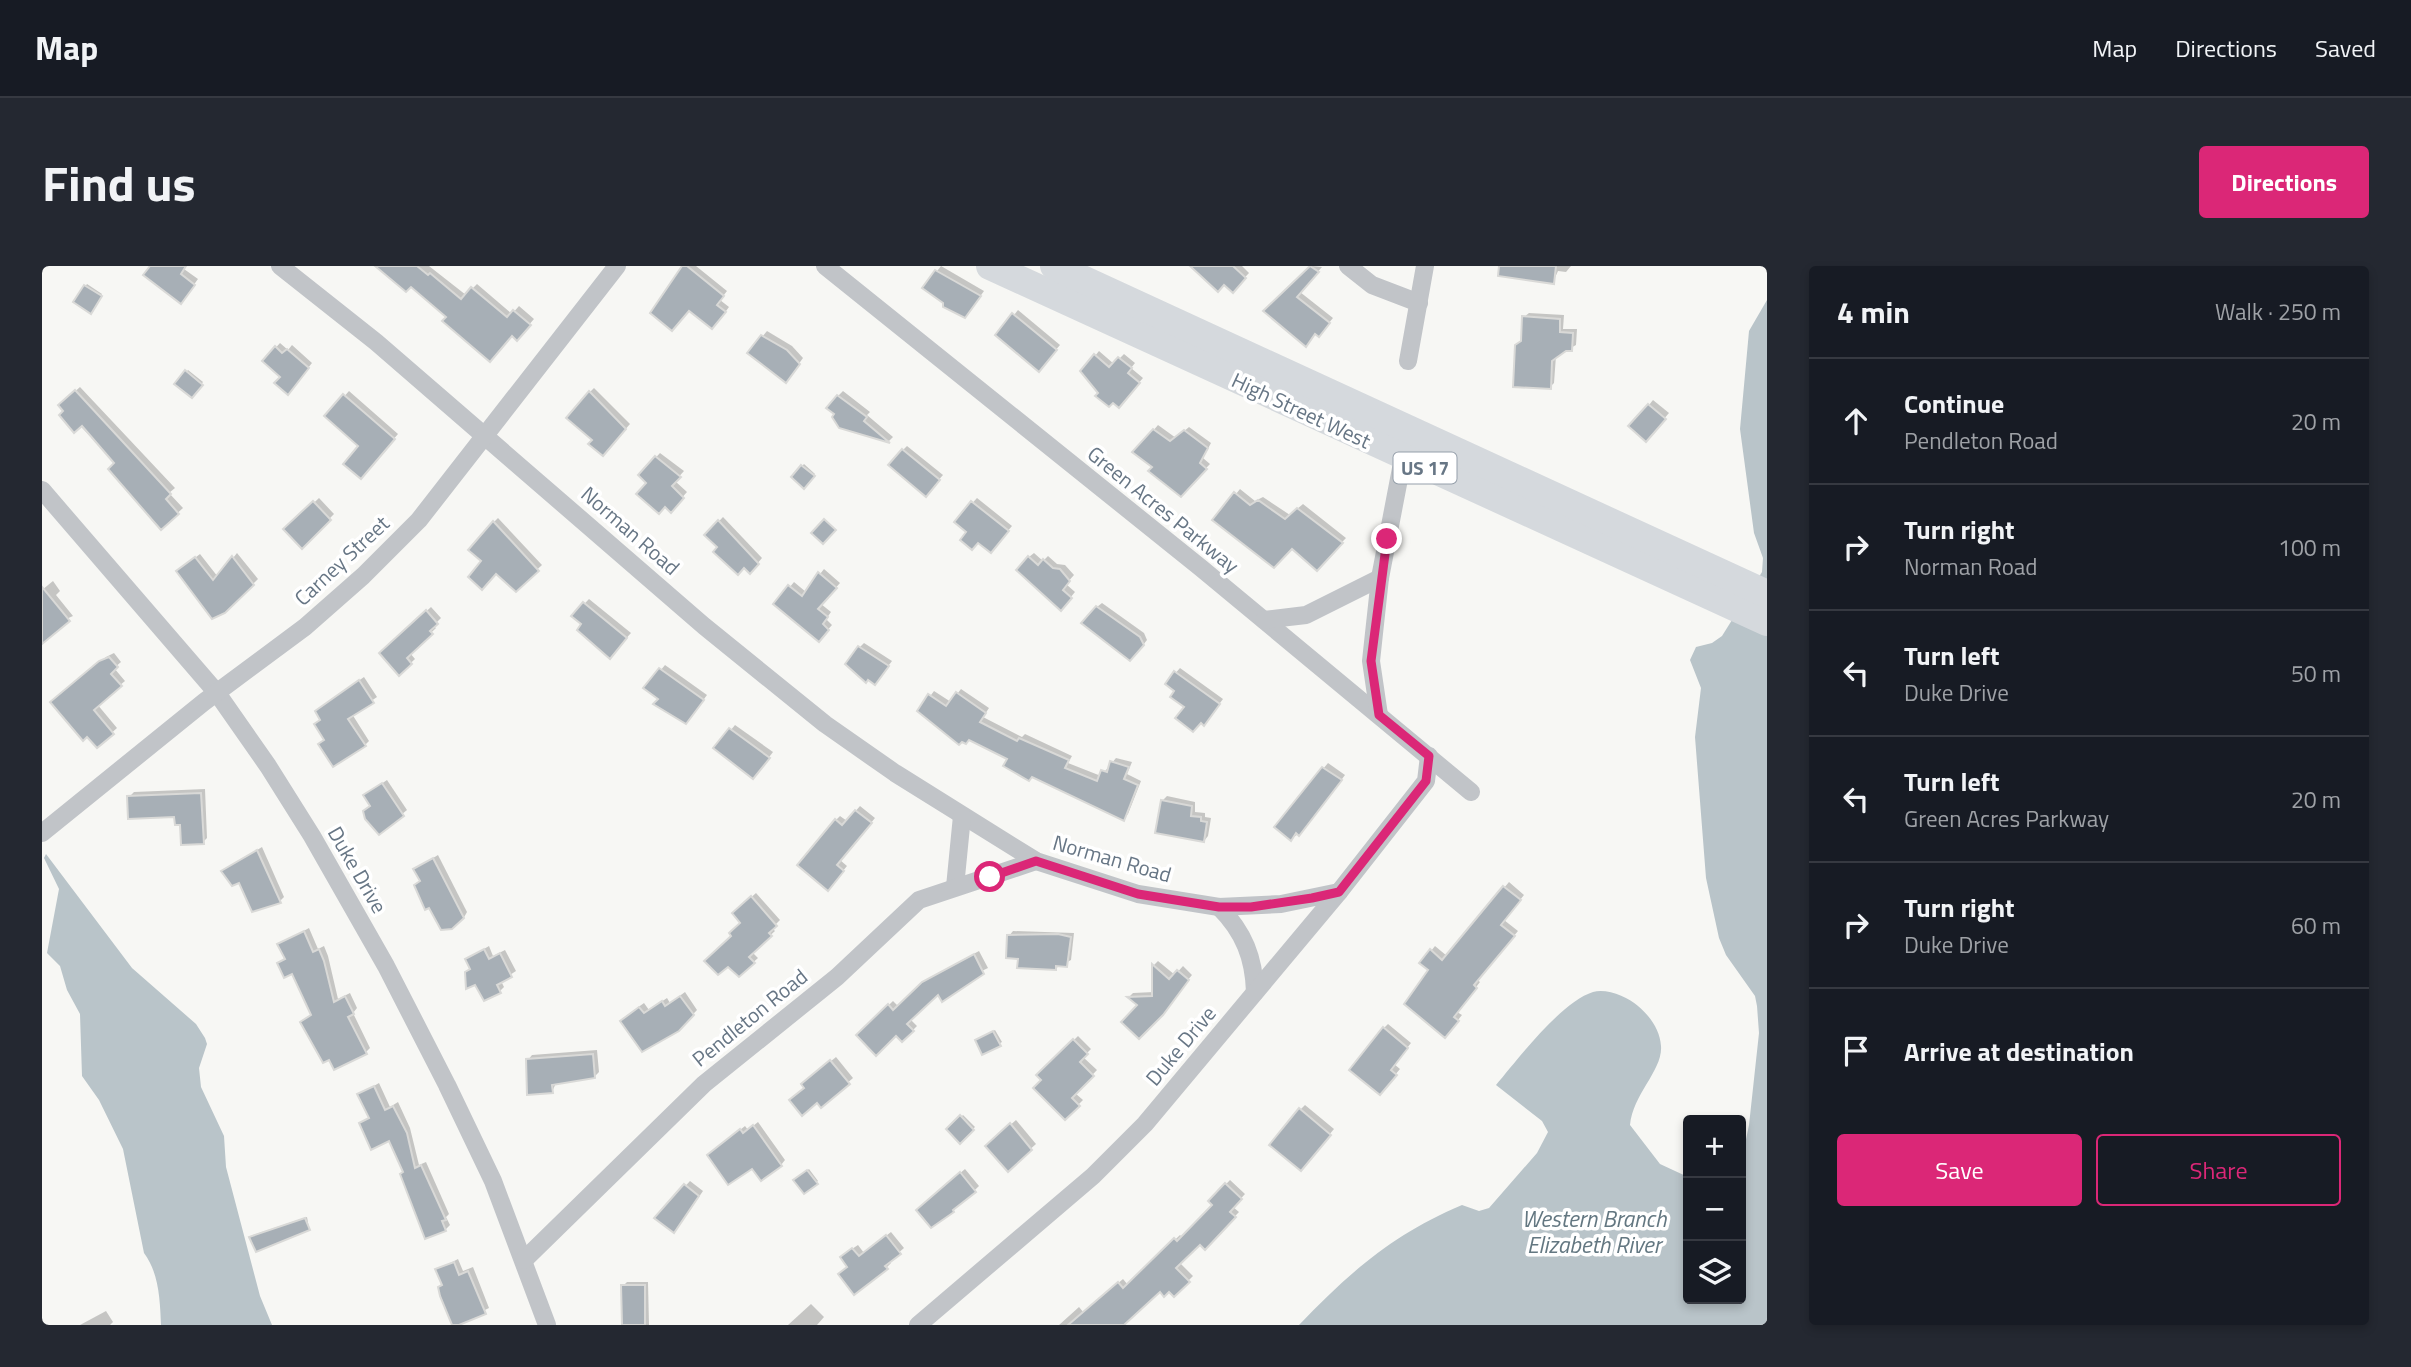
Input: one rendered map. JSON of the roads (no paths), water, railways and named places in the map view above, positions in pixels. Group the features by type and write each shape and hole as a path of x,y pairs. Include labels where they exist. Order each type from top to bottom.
{"main road":[{"name":"High Street West","path":"990,266 1403,458 1690,573 1767,594"},
{"name":"High Street West","path":"1054,266 1690,573 1767,622"}],"street":[{"name":"Norman Road","path":"280,266 376,342 704,626 825,723 962,816 1036,861 1138,894 1219,907 1281,904 1339,892"},
{"name":"Carney Street","path":"42,833 216,694 305,627 363,576 419,520 617,266"},
{"name":"Green Acres Parkway","path":"825,266 1264,620 1471,792"},
{"path":"1348,266 1372,285 1419,303"},
{"path":"1408,361 1425,266"},
{"path":"1379,715 1371,661 1380,578 1403,458"},
{"name":"Duke Drive","path":"42,490 216,694 268,766 312,836 386,966 494,1181 547,1325"},
{"path":"1264,620 1306,615 1380,578"},
{"name":"Duke Drive","path":"918,1325 1103,1166 1145,1124 1339,892 1426,781 1429,756"},
{"path":"956,887 962,816"},
{"name":"Pendleton Road","path":"524,1260 704,1084 836,978 919,900 1036,861"},
{"path":"1219,907 1242,935 1251,954 1255,992"}],"water":[{"name":"Western Branch Elizabeth River","path":"1767,300 1767,1325 1299,1325 1355,1271 1415,1229 1462,1205 1479,1211 1489,1208 1537,1153 1548,1132 1542,1121 1496,1085 1567,1007 1599,991 1617,994 1634,1003 1650,1019 1659,1034 1660,1055 1636,1103 1630,1125 1660,1164 1683,1175 1683,1304 1746,1304 1746,1139 1759,1033 1757,1006 1755,996 1726,955 1719,938 1706,878 1695,737 1701,688 1690,660 1696,647 1712,643 1722,636 1762,572 1763,558 1754,533 1740,429 1749,331"},
{"path":"46,854 132,968 196,1024 205,1038 207,1044 199,1068 201,1087 224,1136 226,1167 260,1296 272,1325 161,1325 158,1287 153,1269 144,1253 123,1149 99,1100 82,1076 80,1014 67,990 60,966 47,953 59,889 44,858"}]}
